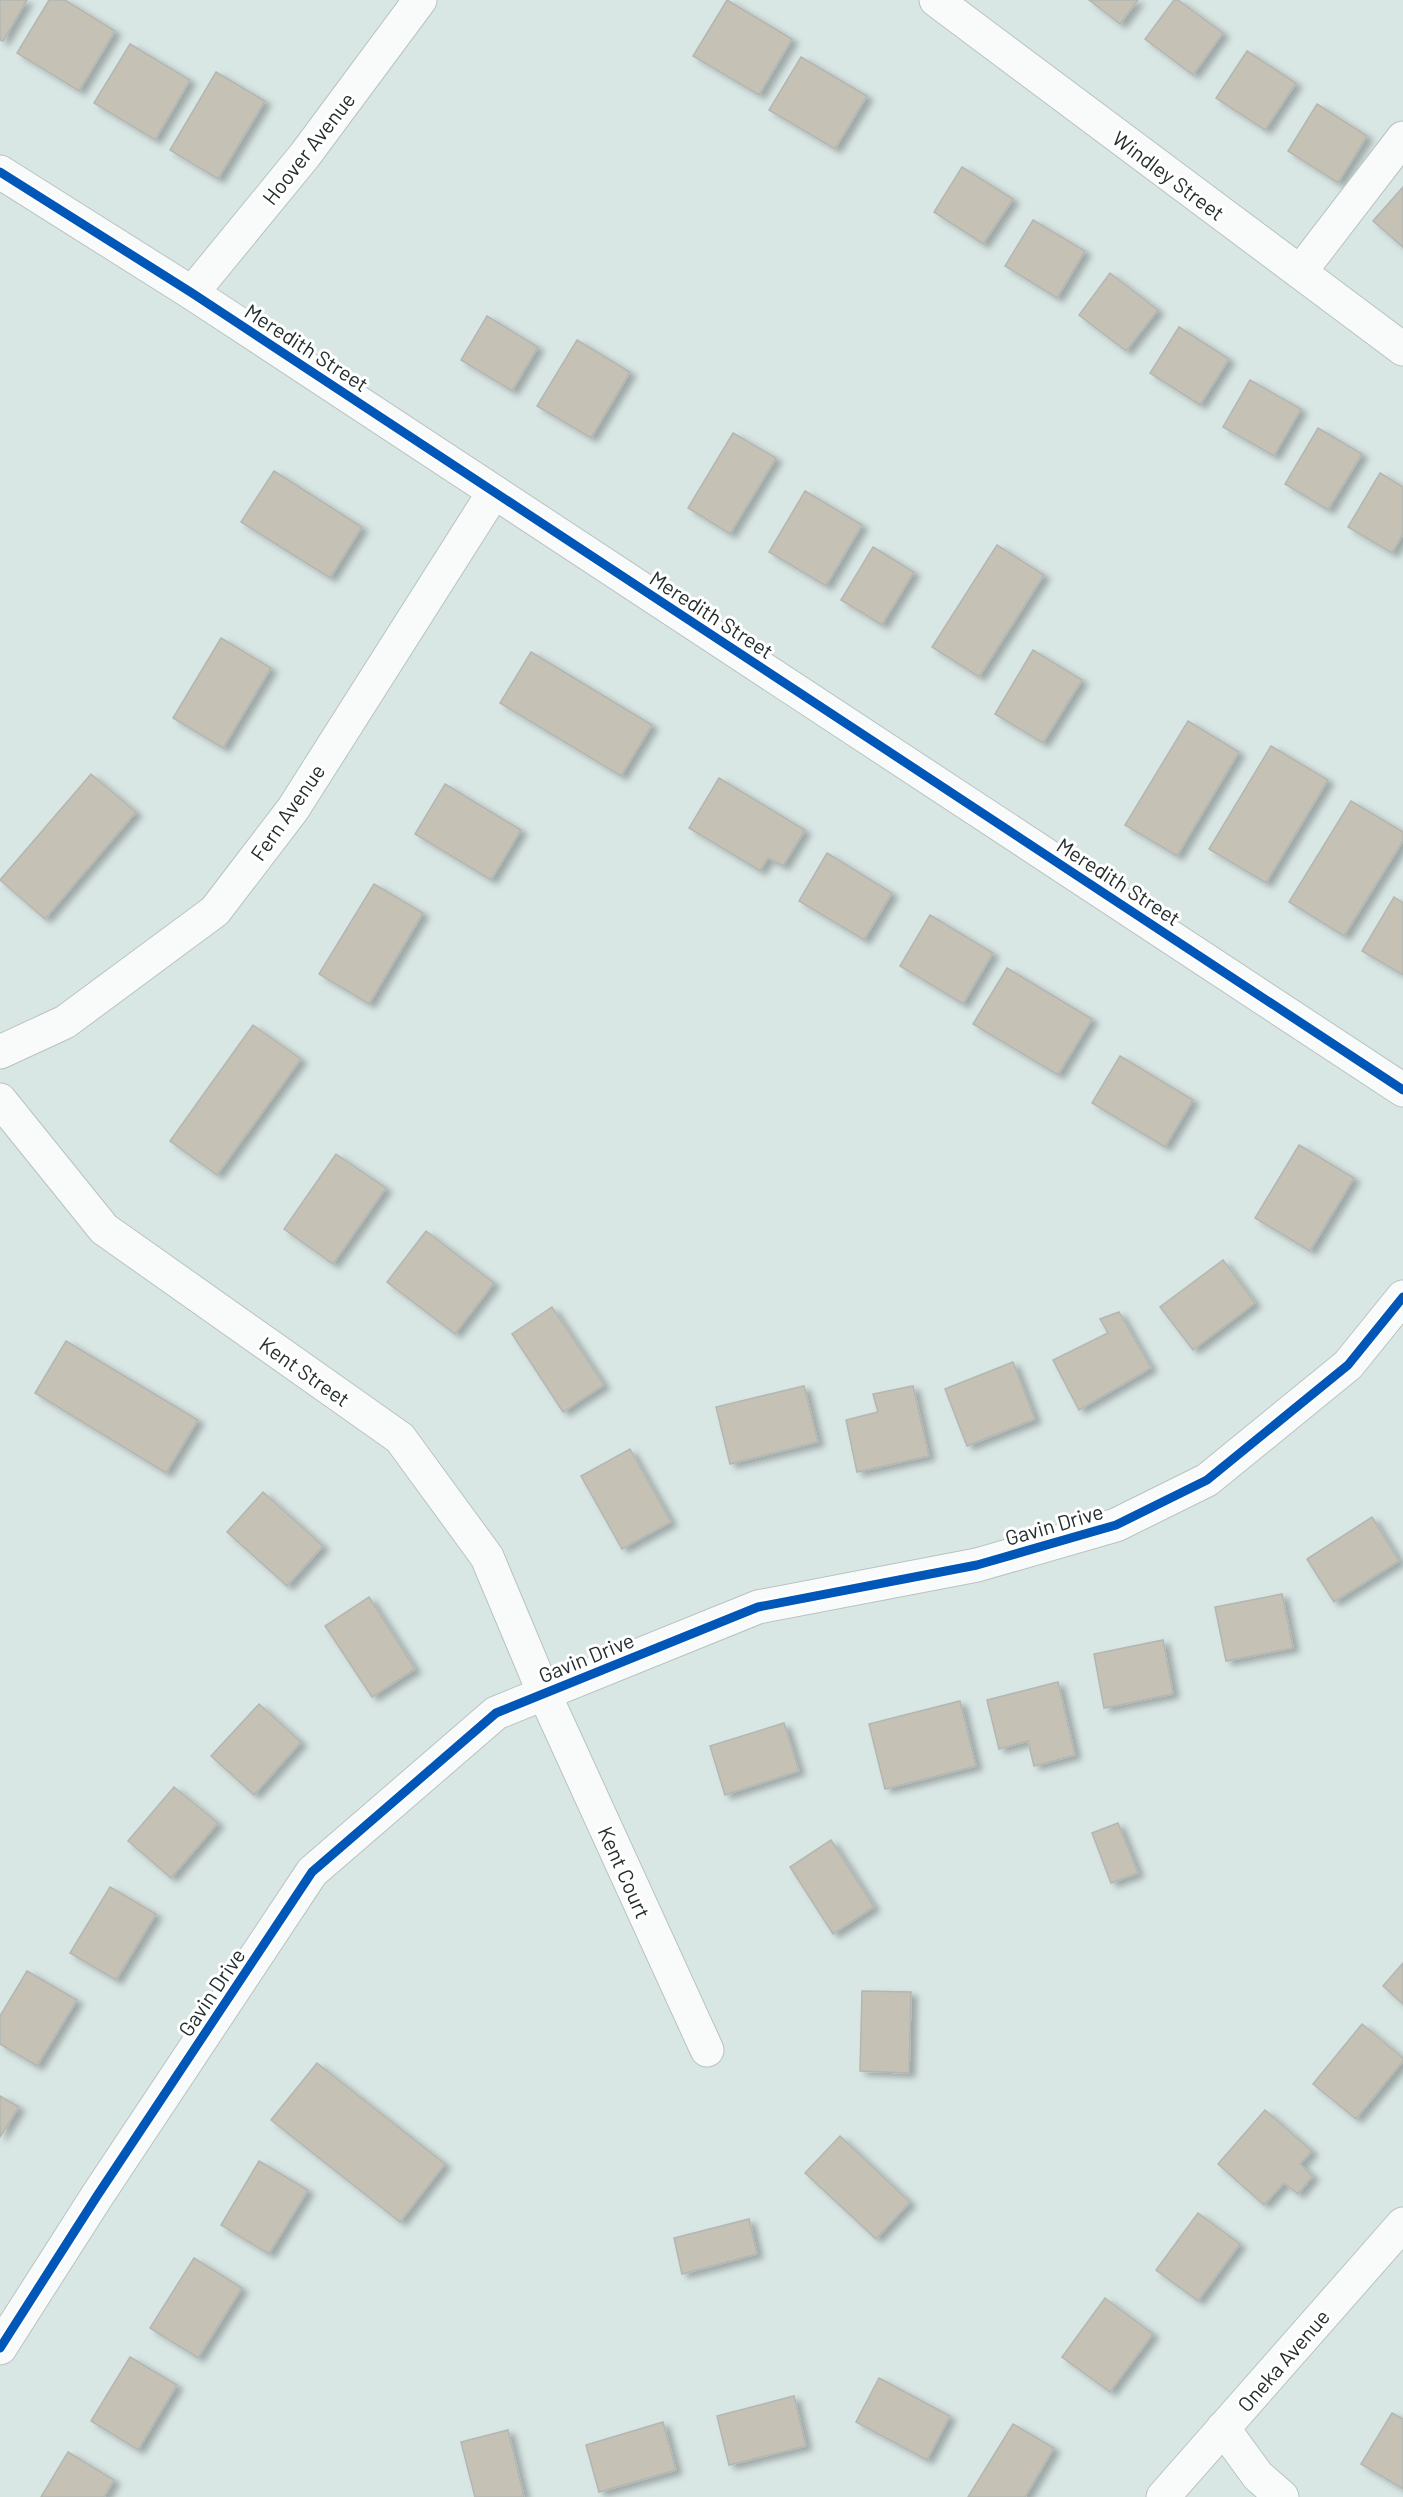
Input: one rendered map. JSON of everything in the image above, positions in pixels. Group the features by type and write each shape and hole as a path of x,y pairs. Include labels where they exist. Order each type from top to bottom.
{"street":[{"name":"Hoover Avenue","path":"192,293 305,155 420,0"},
{"name":"Windley Street","path":"936,0 1403,349"},
{"path":"1300,272 1403,138"},
{"name":"Meredith Street","path":"0,172 192,293 1403,1090"},
{"name":"Fern Avenue","path":"0,1052 65,1022 215,911 293,809 494,492"},
{"name":"Kent Street","path":"0,1100 104,1229 400,1438 487,1557 544,1693"},
{"name":"Gavin Drive","path":"0,2348 104,2186 312,1872 496,1713 758,1607 977,1565 1116,1525 1207,1480 1348,1365 1403,1297"},
{"name":"Kent Court","path":"544,1693 707,2050"},
{"name":"Oneka Avenue","path":"1163,2497 1403,2224"},
{"path":"1223,2428 1258,2476 1282,2497"}],"building":[{"path":"0,0 27,0 3,41 0,40"},
{"path":"49,0 65,0 115,31 79,91 17,53"},
{"path":"727,0 792,39 759,95 693,56"},
{"path":"1089,0 1138,0 1120,24"},
{"path":"1174,0 1178,0 1223,33 1193,75 1145,39"},
{"path":"130,44 190,80 155,140 94,103"},
{"path":"1247,51 1296,83 1265,130 1216,98"},
{"path":"801,57 867,96 835,149 769,110"},
{"path":"216,72 265,101 218,179 170,150"},
{"path":"1317,104 1367,136 1338,183 1288,151"},
{"path":"962,167 1013,199 983,244 934,212"},
{"path":"1403,187 1403,247 1373,221"},
{"path":"1033,220 1085,251 1057,298 1005,266"},
{"path":"1110,273 1158,310 1126,351 1079,315"},
{"path":"487,316 538,347 512,391 461,360"},
{"path":"1179,327 1229,359 1200,405 1150,373"},
{"path":"577,340 630,372 591,438 537,406"},
{"path":"1250,380 1301,409 1274,456 1223,427"},
{"path":"1318,428 1362,454 1328,510 1285,484"},
{"path":"733,433 776,458 730,534 688,508"},
{"path":"274,471 362,527 330,578 241,522"},
{"path":"1380,473 1403,487 1403,534 1392,553 1348,527"},
{"path":"805,491 862,525 826,586 769,552"},
{"path":"997,545 1044,575 979,677 932,647"},
{"path":"873,547 914,572 882,625 841,600"},
{"path":"221,638 271,668 223,748 173,718"},
{"path":"1033,650 1082,680 1043,743 995,714"},
{"path":"531,652 652,725 621,776 500,703"},
{"path":"1188,721 1239,752 1177,856 1125,825"},
{"path":"1271,746 1328,780 1266,883 1209,849"},
{"path":"91,774 136,812 45,919 0,880"},
{"path":"719,778 805,830 783,866 768,858 760,871 689,828"},
{"path":"445,784 521,830 491,880 415,834"},
{"path":"1351,801 1403,832 1403,841 1344,936 1289,902"},
{"path":"827,853 892,893 864,940 799,901"},
{"path":"374,884 423,913 369,1004 319,974"},
{"path":"1394,897 1403,903 1403,975 1362,951"},
{"path":"930,915 993,953 963,1004 900,966"},
{"path":"1007,968 1092,1019 1058,1075 973,1024"},
{"path":"253,1025 301,1059 217,1175 170,1141"},
{"path":"1120,1056 1193,1100 1165,1147 1092,1103"},
{"path":"1299,1145 1354,1178 1310,1251 1255,1218"},
{"path":"336,1154 386,1188 333,1264 284,1229"},
{"path":"426,1231 494,1283 455,1334 387,1282"},
{"path":"1223,1260 1255,1303 1193,1350 1160,1307"},
{"path":"552,1307 604,1385 563,1412 512,1334"},
{"path":"1119,1312 1151,1368 1079,1410 1053,1360 1108,1333 1100,1319"},
{"path":"66,1341 198,1420 166,1473 35,1393"},
{"path":"1013,1362 1035,1419 967,1446 945,1389"},
{"path":"804,1386 818,1442 730,1464 716,1407"},
{"path":"913,1386 929,1456 857,1472 846,1420 878,1412 873,1394"},
{"path":"630,1449 671,1522 622,1549 581,1476"},
{"path":"263,1492 323,1546 287,1586 227,1532"},
{"path":"1372,1517 1399,1561 1334,1602 1307,1559"},
{"path":"1282,1594 1293,1648 1226,1661 1215,1607"},
{"path":"369,1597 415,1669 372,1697 325,1626"},
{"path":"1163,1640 1173,1694 1104,1708 1094,1654"},
{"path":"1058,1682 1075,1755 1034,1766 1028,1741 999,1749 987,1700"},
{"path":"960,1701 976,1766 885,1789 869,1724"},
{"path":"259,1704 301,1742 254,1795 211,1756"},
{"path":"784,1723 799,1771 725,1795 710,1746"},
{"path":"174,1787 218,1823 171,1878 128,1841"},
{"path":"1118,1823 1138,1873 1111,1883 1092,1833"},
{"path":"831,1840 874,1907 833,1934 790,1867"},
{"path":"110,1887 156,1914 116,1980 70,1953"},
{"path":"1403,1963 1403,2004 1383,1986"},
{"path":"27,1971 77,2000 37,2066 0,2044 0,2016"},
{"path":"862,1991 911,1992 909,2073 860,2071"},
{"path":"1362,2024 1403,2058 1403,2061 1356,2119 1313,2084"},
{"path":"317,2063 445,2164 400,2222 271,2120"},
{"path":"0,2096 19,2107 0,2137"},
{"path":"1265,2110 1312,2151 1300,2164 1313,2176 1298,2194 1284,2183 1264,2205 1218,2164"},
{"path":"840,2136 910,2202 876,2239 805,2173"},
{"path":"259,2161 308,2190 269,2254 221,2225"},
{"path":"1198,2213 1240,2244 1198,2301 1156,2270"},
{"path":"749,2219 757,2254 682,2274 674,2238"},
{"path":"194,2258 242,2288 198,2358 150,2328"},
{"path":"1105,2298 1153,2334 1110,2392 1062,2357"},
{"path":"130,2357 177,2385 138,2450 91,2421"},
{"path":"879,2378 950,2416 927,2460 856,2422"},
{"path":"794,2396 806,2446 729,2465 717,2416"},
{"path":"1392,2413 1403,2419 1403,2489 1361,2464"},
{"path":"663,2422 676,2470 599,2492 586,2445"},
{"path":"1013,2424 1054,2448 1025,2497 968,2497"},
{"path":"508,2430 524,2497 475,2497 461,2442"},
{"path":"68,2452 114,2480 104,2497 41,2497"}],"cycle path":[{"path":"0,172 192,293 1403,1090"},
{"path":"0,2348 97,2196 312,1872 496,1713 758,1607 977,1565 1116,1525 1207,1480 1348,1365 1403,1297"}]}
